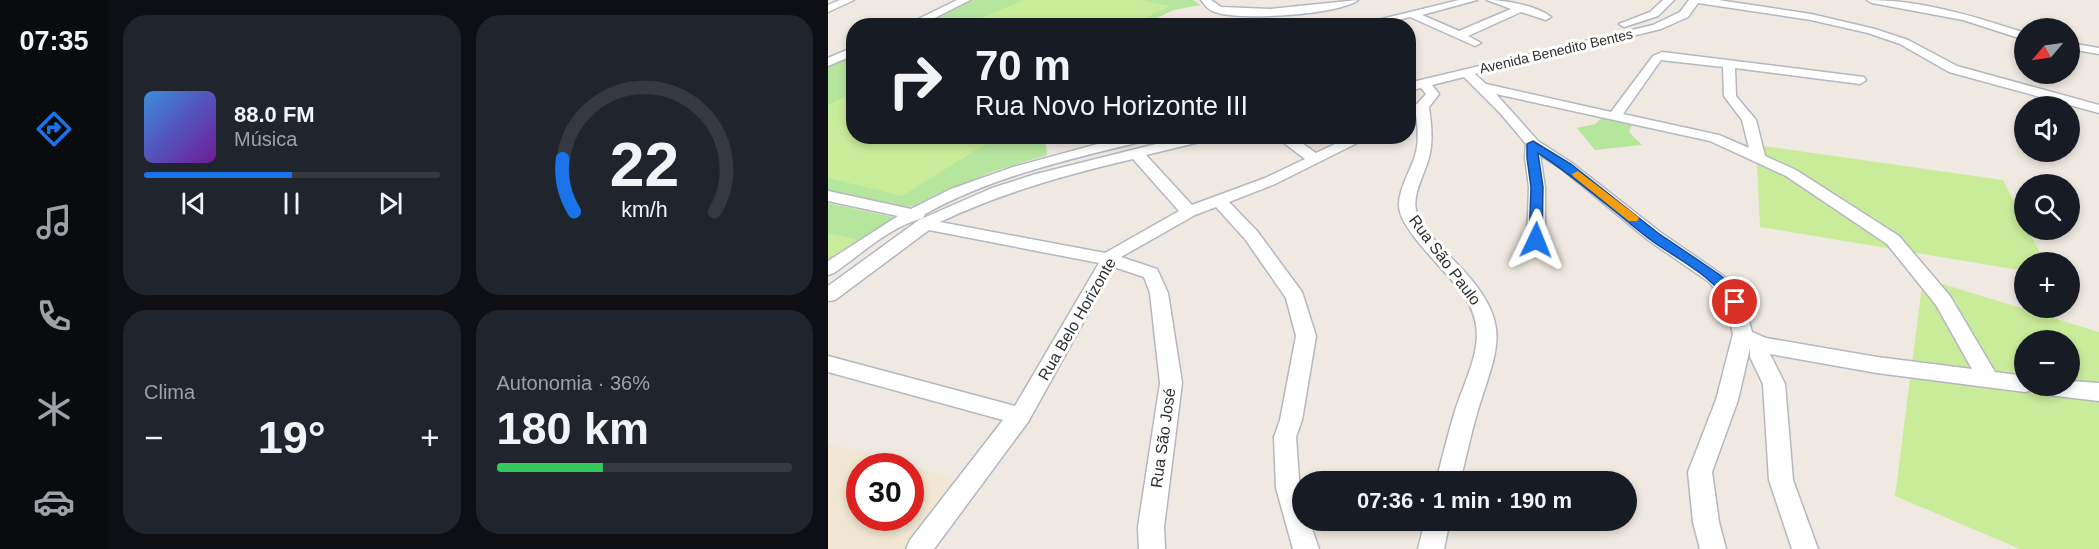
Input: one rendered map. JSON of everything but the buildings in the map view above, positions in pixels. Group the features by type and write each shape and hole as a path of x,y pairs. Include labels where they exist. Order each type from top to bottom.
{"street":[{"path":"828,9 849,0"},
{"path":"926,18 965,0"},
{"path":"1206,0 1219,10 1317,14 1353,0"},
{"path":"1394,18 1472,0"},
{"path":"1492,0 1546,16"},
{"name":"Avenida Benedito Bentes","path":"1416,73 1639,20 1662,9 1669,0"},
{"path":"1696,0 1811,16 1861,28 1904,42 1953,69 2099,109"},
{"name":"Avenida Benedito Bentes","path":"1416,85 1520,58 1560,51 1657,27 1678,19 1690,9 1696,0"},
{"path":"1872,0 1965,17 2014,33"},
{"path":"1458,36 1522,8"},
{"path":"1412,14 1475,44"},
{"path":"2080,48 2099,51"},
{"path":"1509,51 1520,58"},
{"path":"828,62 846,54"},
{"path":"1615,116 1660,57 1860,80"},
{"path":"1730,64 1730,96 1749,120 1758,157"},
{"path":"1466,72 1485,88 1533,144 1568,166 1654,236 1716,278 1728,290 1774,384 1781,480 1805,549"},
{"path":"1416,110 1433,94 1424,83"},
{"path":"1485,88 1714,138 1791,173 1893,240 1943,301 1989,380"},
{"name":"Rua São Paulo","path":"1416,113 1425,130 1423,153 1407,202 1408,213 1420,232 1467,286 1481,307 1487,333 1487,351 1466,412 1451,471"},
{"path":"828,295 924,219 977,184 1012,171 1114,144"},
{"path":"828,269 924,219 998,191 1041,177 1174,144"},
{"path":"1293,144 1315,159"},
{"name":"Rua Belo Horizonte","path":"919,549 1020,416 1108,259 1120,249 1189,212 1347,144"},
{"path":"1533,144 1532,158 1537,187 1536,240"},
{"path":"1136,153 1155,177 1189,212"},
{"path":"828,196 924,219"},
{"path":"1219,201 1251,235 1295,297 1306,336 1291,420 1285,437 1288,488 1306,549"},
{"name":"Rua São José","path":"924,219 1108,259 1151,273 1155,279 1170,363 1171,383 1151,527 1152,549"},
{"path":"1752,339 1877,365 2014,383"},
{"path":"1713,549 1706,522 1700,472 1709,443 1752,339"},
{"path":"828,364 1020,416"},
{"path":"2080,390 2099,392"},
{"path":"1431,549 1435,531"}],"shaded area":[{"path":"828,443 863,453 846,453 846,531 924,531 924,470 961,481 913,549 828,549"}],"green space":[{"path":"971,0 1193,0 1200,5 1174,10 1157,18 932,18"},
{"path":"1023,0 1140,0 1170,6 1145,18 981,18"},
{"path":"846,56 846,144 1046,144 1047,155 991,172 916,206 904,207 828,190 828,65"},
{"path":"846,96 846,144 986,144 902,196 828,178 828,105"},
{"path":"1602,118 1632,124 1629,132 1642,145 1595,150 1577,128 1595,124"},
{"path":"1756,145 2003,180 2014,202 2014,240 2033,240 2040,252 2014,252 2014,269 1760,227"},
{"path":"828,203 898,218 828,264"},
{"path":"828,233 859,240 828,261"},
{"path":"1923,278 2014,306 2014,318 2053,318 2099,332 2099,549 2020,549 1895,496"}],"slow traffic":[{"path":"1578,174 1633,218"}],"route":[{"path":"1536,240 1537,187 1532,158 1533,144 1568,166 1654,236 1716,278 1728,290 1735,302"}]}
